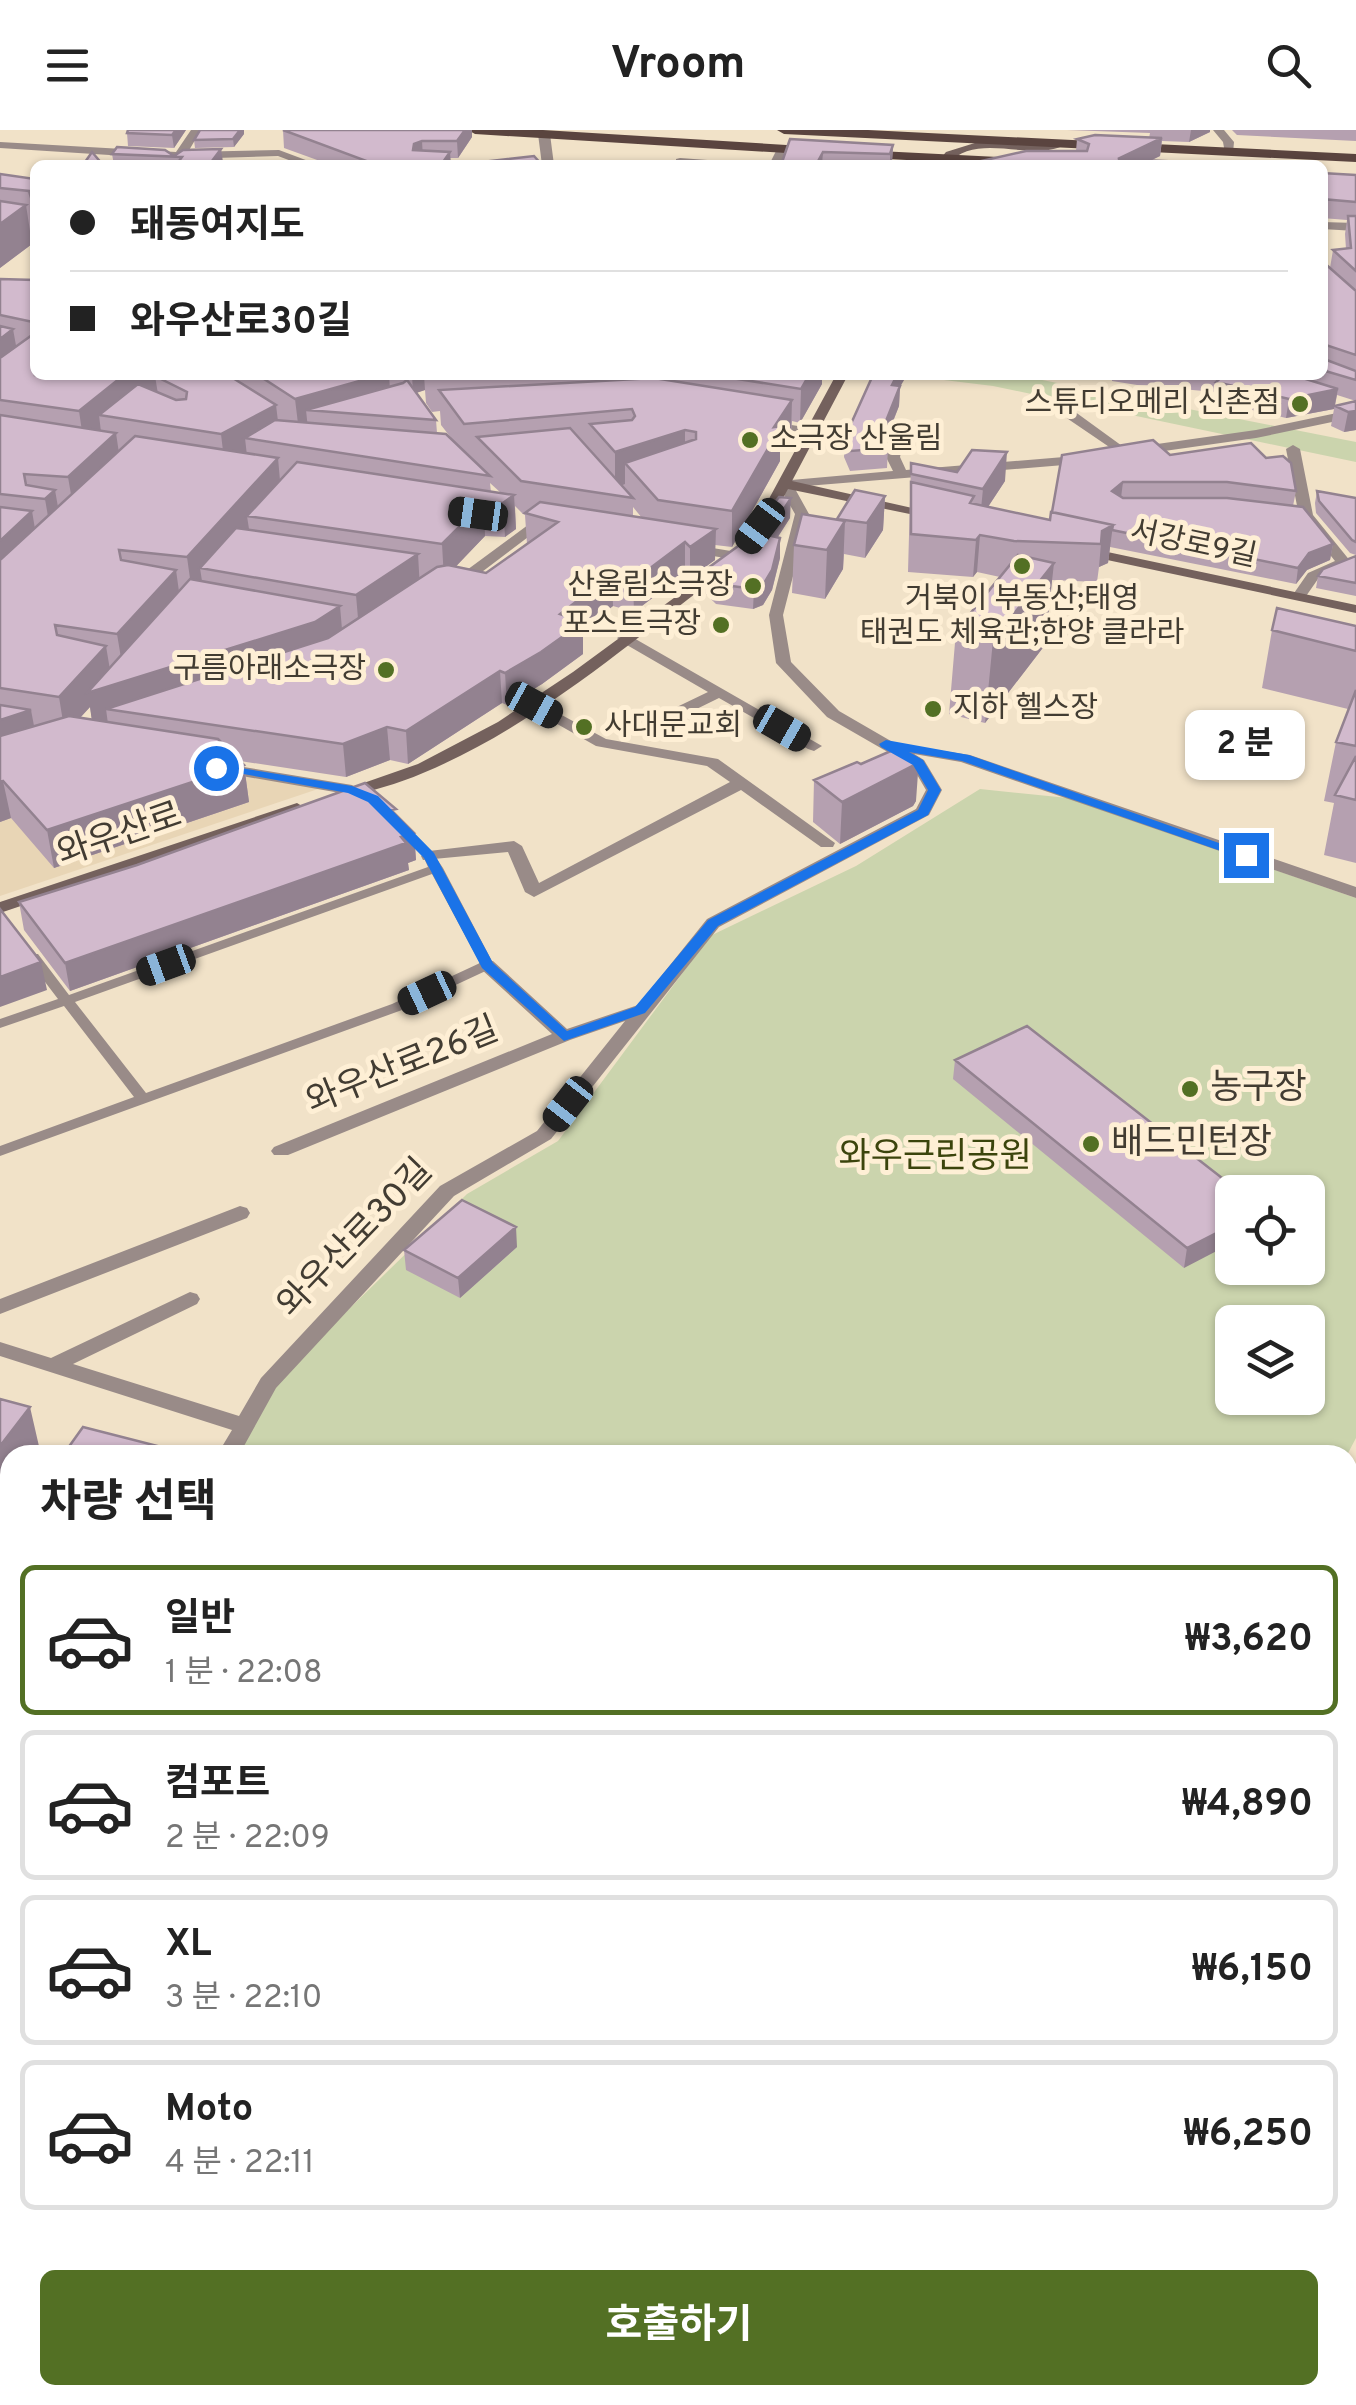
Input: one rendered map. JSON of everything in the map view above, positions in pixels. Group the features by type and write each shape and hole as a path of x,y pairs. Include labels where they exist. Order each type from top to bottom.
{"main road":[{"path":"474,130 917,160"},
{"path":"787,130 992,136 1059,144 1356,158"}],"street":[{"path":"177,160 196,130"},
{"path":"1218,130 1228,142 1229,152"},
{"path":"544,134 547,160"},
{"path":"0,144 177,160 279,153 298,160"},
{"path":"944,160 955,150 976,146 1059,144"},
{"path":"777,160 782,149"},
{"path":"1328,225 1356,227"},
{"path":"0,232 30,237"},
{"name":"와우산로","path":"2,914 421,769 534,705 737,556 772,509 836,380"},
{"path":"1050,401 1124,452"},
{"path":"1339,402 1356,410"},
{"path":"784,484 1077,460 1256,434 1356,410"},
{"path":"898,435 892,456 902,474"},
{"path":"1293,449 1306,516 1350,561 1314,576 1299,596"},
{"path":"784,484 953,522"},
{"name":"와우산로30길","path":"233,1445 268,1383 447,1191 544,1135 713,923 923,812 934,790 918,763 834,714 784,663 776,615 802,514 784,484"},
{"path":"1302,495 1320,496"},
{"path":"1288,515 1306,516"},
{"path":"514,519 556,528"},
{"path":"444,587 537,524"},
{"path":"671,546 737,556"},
{"name":"서강로9길","path":"1066,546 1356,608"},
{"path":"625,638 814,746"},
{"path":"662,720 720,692"},
{"path":"534,705 602,743 712,762 827,843"},
{"name":"와우산로30길","path":"886,744 964,758 1356,893"},
{"path":"198,765 352,790"},
{"path":"433,862 514,846 534,892 743,782"},
{"name":"와우산로26길","path":"281,1152 564,1036 488,965"},
{"path":"564,1036 640,1010"},
{"path":"0,1307 240,1213"},
{"path":"50,1367 190,1299"},
{"path":"0,1350 242,1426"}],"lane":[{"path":"752,422 810,432"},
{"path":"352,790 373,799"},
{"name":"와우산로26길","path":"0,1151 397,1007 488,965 433,862 387,814"},
{"path":"0,1024 433,862"},
{"path":"26,947 143,1099"}],"shaded area":[{"path":"68,744 327,786 0,896 0,768"},
{"path":"0,1435 38,1445 0,1445"}],"green space":[{"path":"944,380 1042,380 1356,442 1356,462 993,386"},
{"name":"와우근린공원","path":"980,789 1068,798 1356,898 1356,1438 1352,1445 241,1445 272,1384 467,1194 558,1141 710,936 856,866"}],"building":[{"path":"176,130 172,135 127,133"},
{"path":"200,130 240,130 233,139 194,140"},
{"path":"283,130 465,130 457,141 414,144 413,150 450,152 444,160 364,160"},
{"path":"1095,135 1162,138 1118,159 1140,160 986,160 1026,151 1087,151 1089,144 1077,139"},
{"path":"790,139 893,145 890,154 823,152 819,160 783,160"},
{"path":"117,147 165,150 174,156 183,150 221,149 213,160 112,154"},
{"path":"534,156 538,160 499,160"},
{"path":"1328,173 1356,175 1356,202 1328,200"},
{"path":"0,174 30,178 30,194 29,191 0,188"},
{"path":"0,201 26,205 0,224"},
{"path":"1348,216 1356,216 1356,271 1333,250 1351,248"},
{"path":"1328,266 1356,291 1356,355 1328,346"},
{"path":"0,279 30,280 30,321 0,315"},
{"path":"0,326 13,329 0,339"},
{"path":"30,336 30,380 118,380 79,411 0,400 0,358"},
{"path":"1328,360 1356,371 1356,380 1328,372"},
{"path":"163,380 236,380 276,405 221,434 99,415 138,384 176,400 186,399 187,392"},
{"path":"266,380 363,380 295,399"},
{"path":"407,380 436,420 306,410 403,383"},
{"path":"667,380 792,400 732,511 658,500 625,463 696,439 696,432 685,430 615,452 590,424 632,420 632,409 464,424 439,390"},
{"path":"744,380 806,380 801,389"},
{"path":"871,380 894,380 892,385 900,386 882,431 888,448 851,451 845,437"},
{"path":"1309,380 1338,389 1289,399 1216,382"},
{"path":"1356,401 1356,411 1335,406"},
{"path":"0,415 116,433 68,477 24,474 26,485 55,490 45,499 0,494"},
{"path":"275,420 446,434 490,476 245,438"},
{"path":"570,428 633,498 521,481 477,437"},
{"path":"135,436 278,458 187,557 119,550 121,560 176,570 117,634 55,625 57,635 106,646 59,697 0,688 0,560"},
{"path":"1153,440 1170,455 1251,443 1266,458 1283,456 1291,463 1296,491 1227,482 1123,482 1112,491 1123,498 1227,498 1303,507 1333,544 1309,553 1298,568 1112,530 1113,525 1052,512 1062,455"},
{"path":"972,450 1007,452 983,489 911,474 911,463 957,472"},
{"path":"297,462 514,495 503,503 484,502 442,544 247,516"},
{"path":"911,482 974,496 970,503 1050,520 1051,512 1113,525 1102,531 1101,544 911,534"},
{"path":"855,490 885,496 867,523 837,519"},
{"path":"1317,491 1356,498 1356,542 1319,501"},
{"path":"779,497 791,498 767,535 780,538 772,570 763,585 754,589 717,584 704,571 745,541"},
{"path":"540,502 716,529 690,547 685,542 633,581 612,574 560,614 583,622 541,652 505,673 500,671 406,731 387,727 343,744 106,709 328,638 437,567 448,565 486,573 558,522 525,513"},
{"path":"0,507 32,511 0,541"},
{"path":"802,514 845,521 827,550 794,545"},
{"path":"236,528 418,554 356,595 200,568"},
{"path":"1018,555 1054,563 993,640 956,631"},
{"path":"1356,556 1356,583 1318,576 1323,569"},
{"path":"190,579 340,606 315,622 87,693"},
{"path":"1277,608 1356,626 1356,651 1272,630"},
{"path":"1356,690 1356,746 1336,742"},
{"path":"0,705 31,710 0,720"},
{"path":"69,716 218,739 244,765 47,830 0,782 0,736"},
{"path":"900,747 919,759 916,764 842,802 814,780 857,762 861,764"},
{"path":"1356,756 1356,800 1335,795"},
{"path":"365,783 396,809 391,810 414,833 401,837 406,843 65,963 19,902 137,865"},
{"path":"0,909 41,962 0,977"},
{"name":"배드민턴장","path":"1027,1026 1218,1175 1215,1175 1215,1234 1187,1248 955,1060"},
{"path":"462,1200 516,1227 458,1278 404,1250"},
{"path":"0,1399 30,1407 1,1445"},
{"path":"83,1427 154,1445 70,1445"}],"place":[{"name":"스튜디오메리 신촌점","path":"1300,404"},
{"name":"소극장 산울림","path":"750,440"},
{"name":"거북이 부동산;태영 태권도 체육관;한양 클라라","path":"1022,566"},
{"name":"산울림소극장","path":"753,586"},
{"name":"포스트극장","path":"721,625"},
{"name":"구름아래소극장","path":"386,670"},
{"name":"지하 헬스장","path":"933,709"},
{"name":"사대문교회","path":"584,727"},
{"name":"농구장","path":"1190,1089"},
{"name":"배드민턴장","path":"1091,1144"}],"route":[{"path":"216,768 352,790 373,799 430,856 488,965 564,1036 640,1010 713,923 923,812 932,801 934,790 918,763 886,744 964,758 1246,855"}]}
